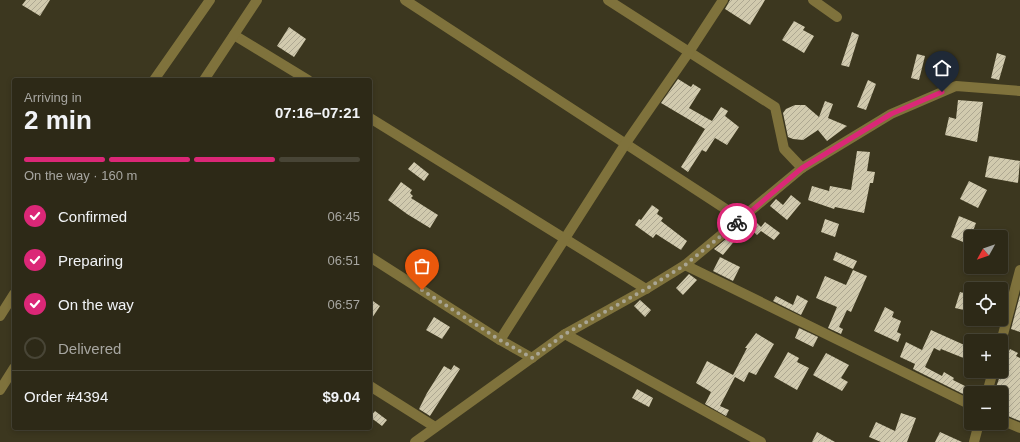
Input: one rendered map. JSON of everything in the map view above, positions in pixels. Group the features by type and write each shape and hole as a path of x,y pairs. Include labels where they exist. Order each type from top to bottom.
{"street":[{"path":"155,78 210,0"},
{"path":"205,78 257,0"},
{"path":"405,0 742,219"},
{"path":"608,0 775,107 784,149 802,168"},
{"path":"500,340 626,143 723,0"},
{"path":"813,0 837,17"},
{"path":"234,35 305,78"},
{"path":"415,442 565,334 646,289 685,265 802,168 891,114 956,86 1020,91"},
{"path":"372,119 646,289"},
{"path":"372,258 500,340 532,358"},
{"path":"685,265 964,402"},
{"path":"1003,334 1020,270"},
{"path":"0,316 12,297"},
{"path":"565,334 761,442"},
{"path":"0,390 12,371"},
{"path":"372,387 435,427"},
{"path":"1008,423 1020,428"},
{"path":"974,442 977,430"}],"building":[{"path":"26,0 50,0 40,16 22,5"},
{"path":"730,0 765,0 750,25 725,9"},
{"path":"794,21 805,27 803,30 814,36 804,53 782,40"},
{"path":"289,27 306,39 294,57 277,46"},
{"path":"852,32 859,35 849,67 841,65"},
{"path":"997,53 1006,56 999,80 991,78"},
{"path":"917,54 925,56 919,80 911,78"},
{"path":"678,79 691,87 693,84 701,89 689,108 712,121 721,107 728,111 725,116 739,127 727,145 715,138 706,152 702,150 688,172 681,167 705,129 661,103"},
{"path":"868,80 876,84 866,110 857,107"},
{"path":"958,100 983,102 977,142 945,135 949,117 956,119"},
{"path":"825,101 833,104 828,118 847,126 827,141 818,130 803,140 788,137 783,113 786,109 795,105 805,105 819,117"},
{"path":"857,151 870,152 867,171 875,172 873,183 870,183 864,213 835,207 834,209 808,200 812,186 829,191 830,186 851,190"},
{"path":"989,156 1020,161 1018,183 985,177"},
{"path":"414,162 429,174 424,181 408,169"},
{"path":"969,181 987,190 978,208 960,199"},
{"path":"401,182 412,190 410,193 413,196 411,198 438,215 430,228 388,200"},
{"path":"791,195 801,203 787,220 770,206 776,199 783,205"},
{"path":"652,205 659,210 657,214 663,218 661,221 687,241 681,250 656,234 653,238 635,225 639,219 641,220"},
{"path":"959,216 976,223 973,230 964,230 964,242 951,237"},
{"path":"752,218 761,227 765,222 780,233 774,240 761,231 757,235 745,224"},
{"path":"825,219 839,224 835,237 821,232"},
{"path":"732,234 736,239 723,255 714,249"},
{"path":"836,252 857,261 853,269 833,260"},
{"path":"720,257 740,267 733,281 713,271"},
{"path":"853,270 867,276 851,312 847,310 839,327 843,329 841,334 828,328 837,307 816,298 825,276 846,285"},
{"path":"689,274 697,280 683,295 676,288"},
{"path":"960,292 964,293 964,310 955,308"},
{"path":"797,295 808,301 801,315 773,301 776,296 793,305"},
{"path":"1020,295 1020,332 1011,329"},
{"path":"372,300 380,306 372,318"},
{"path":"640,300 651,310 645,317 634,306"},
{"path":"885,307 894,312 892,317 901,321 897,332 901,334 898,342 874,331"},
{"path":"434,317 450,327 442,339 426,330"},
{"path":"799,328 818,337 813,347 795,338"},
{"path":"931,330 964,345 964,358 941,349 940,351 934,348 925,367 942,376 944,372 954,378 953,380 965,386 964,394 913,369 915,364 900,357 906,342 922,350"},
{"path":"756,333 774,344 756,375 749,372 744,382 735,377 720,406 729,410 726,416 705,404 711,392 696,383 707,361 733,375 747,348 745,348"},
{"path":"1010,349 1018,353 1016,356 1020,358 1020,421 1008,416 1008,386 996,386 999,378 1008,378 1008,353"},
{"path":"788,352 799,358 797,362 809,368 797,390 774,377"},
{"path":"826,353 849,365 841,378 848,382 842,391 813,375"},
{"path":"454,365 460,369 430,416 419,409 444,366 451,370"},
{"path":"637,389 653,398 649,407 632,398"},
{"path":"375,411 387,420 382,426 372,418 372,415"},
{"path":"901,413 916,418 907,442 881,442 869,437 876,422 895,431"},
{"path":"817,432 835,442 812,442"},
{"path":"940,432 962,442 935,442"}],"way so far":[{"path":"422,290 500,340 532,358 565,334 646,289 685,265 737,223"}],"route":[{"path":"737,223 802,168 891,114 942,92"}]}
